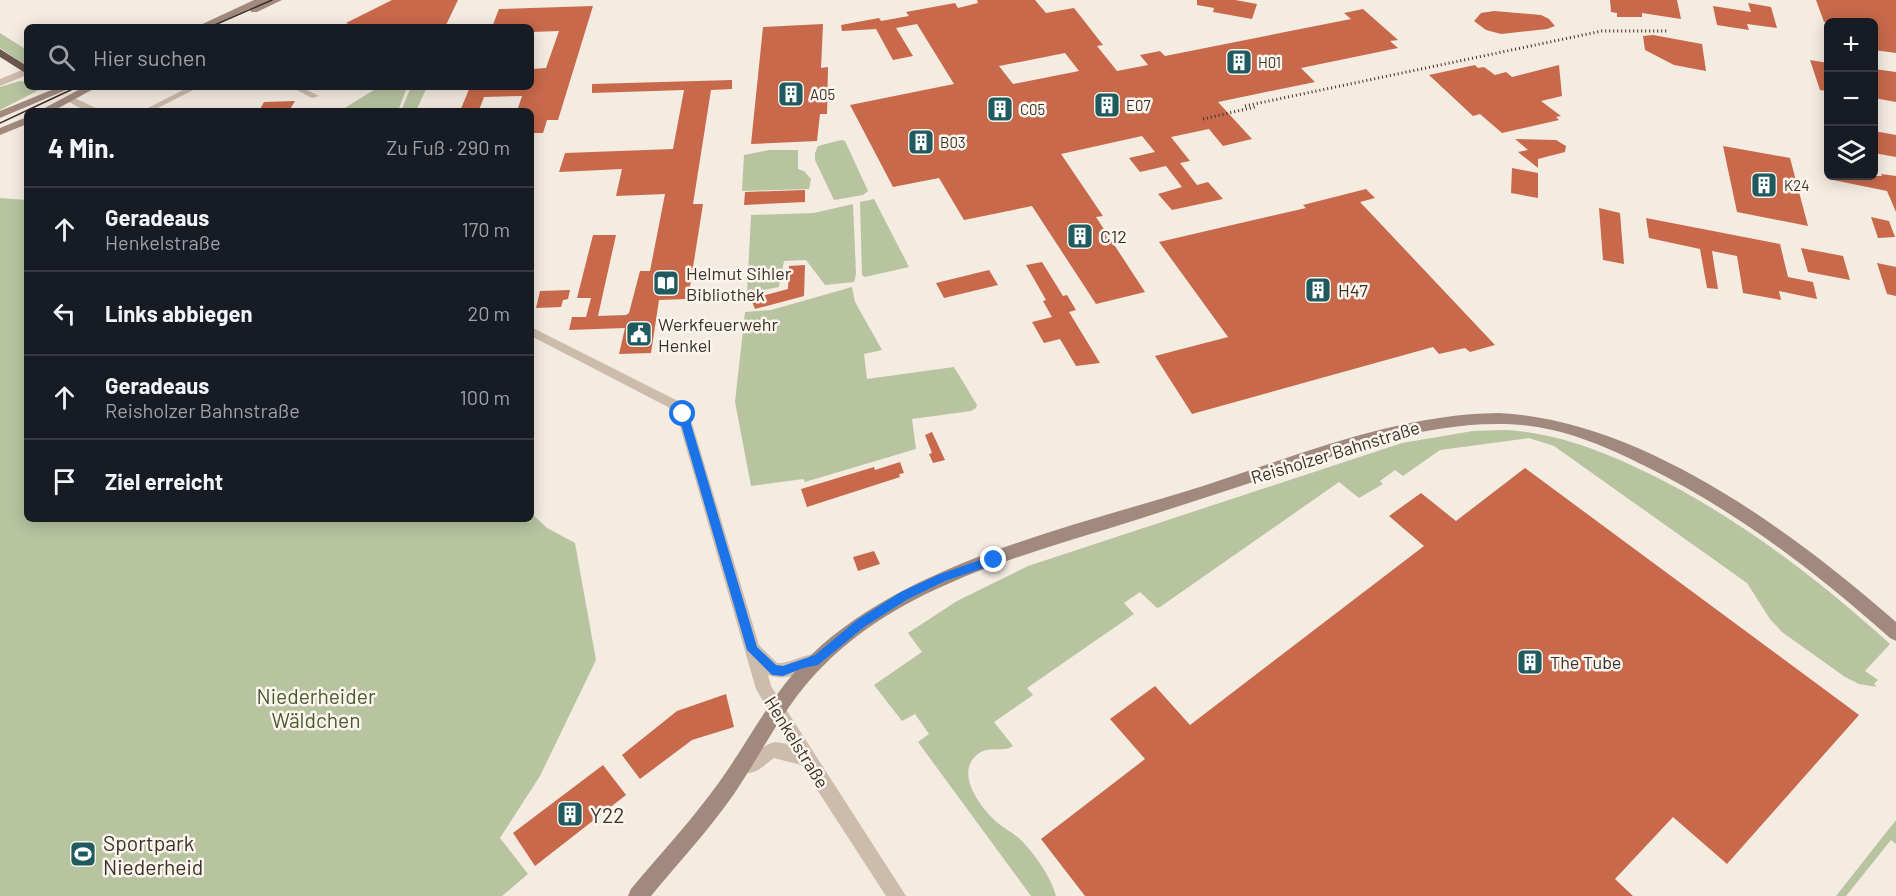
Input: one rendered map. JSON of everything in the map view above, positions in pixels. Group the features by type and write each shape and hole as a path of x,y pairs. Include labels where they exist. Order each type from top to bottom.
{"highway":[{"path":"0,52 24,69"}],"main road":[{"path":"208,24 262,0"},
{"path":"223,24 277,0"},
{"path":"0,116 55,90"},
{"path":"61,90 70,99"},
{"path":"51,108 86,90"},
{"path":"0,132 24,121"},
{"name":"Reisholzer Bahnstraße","path":"638,896 715,805 776,710 798,681 818,660 880,610 941,578 1381,435 1427,424 1496,418 1552,424 1584,433 1653,463 1704,489 1801,552 1896,633"}],"street":[{"path":"5,81 24,72"},
{"path":"5,81 24,78"},
{"path":"152,108 189,90"},
{"path":"302,90 315,96"},
{"path":"70,99 88,108"},
{"name":"Henkelstraße","path":"534,333 673,404 686,419 764,689 806,758 897,896"},
{"path":"752,650 760,654 768,666 777,671 790,670 801,663 818,660"},
{"path":"741,764 757,763 767,752 779,749 806,758"}],"green space":[{"path":"0,33 24,48 24,64 0,48"},
{"path":"20,81 24,82 24,90 39,90 0,110 0,87"},
{"path":"374,90 406,90 399,108 345,108"},
{"path":"410,90 426,90 417,108 402,108"},
{"path":"845,141 868,191 863,195 834,200 815,160 815,153 818,146"},
{"path":"769,150 798,150 798,169 804,171 811,179 809,189 742,191 744,155"},
{"name":"Niederheider Wäldchen","path":"0,198 24,200 24,522 534,522 534,516 547,528 575,543 596,660 540,776 500,838 528,874 502,896 0,896"},
{"path":"874,199 909,267 865,277 862,275 860,202"},
{"path":"853,204 856,274 854,282 825,285 806,260 784,261 779,287 747,293 751,215 814,213"},
{"path":"852,287 855,302 882,350 864,354 867,379 954,367 977,405 976,408 971,411 912,419 916,449 805,482 803,479 751,486 735,402 745,312 771,310"},
{"path":"1507,430 1536,433 1587,447 1652,475 1747,530 1806,573 1890,644 1865,671 1878,680 1874,684 1877,687 1859,684 1845,677 1782,632 1770,619 1747,583 1554,446 1529,438 1440,450 1403,476 1395,470 1380,481 1383,484 1359,498 1339,482 1160,607 1157,608 1140,592 1124,603 1134,614 1027,688 1033,695 994,722 1013,746 987,750 978,754 971,762 968,771 969,781 985,810 1022,841 1038,860 1056,896 1031,896 918,742 929,734 915,714 902,721 874,685 922,652 908,633 957,601 1028,566 1402,443 1473,431"},
{"path":"1896,820 1896,844 1891,840 1846,896 1836,896"}],"building":[{"path":"392,0 458,0 446,24 346,23"},
{"path":"977,0 1035,0 1046,13 1074,8 1103,45 1097,46 1117,71 1148,65 1140,55 1160,51 1165,56 1351,19 1344,13 1363,9 1398,40 1390,41 1398,48 1301,68 1315,82 1218,102 1252,139 1223,146 1209,129 1171,137 1190,161 1180,163 1197,185 1208,182 1223,199 1172,210 1158,194 1182,187 1166,166 1140,172 1129,158 1155,152 1142,136 1061,154 1103,216 1096,217 1145,292 1096,304 1032,206 964,220 939,178 893,187 850,105 954,84 917,24 896,28 913,56 893,60 876,29 842,31 841,25 879,18 881,21 909,16 906,12 955,3 958,8 978,3","holes":["1065,53 1079,71 1013,84 999,66"]},
{"path":"1197,0 1235,0 1257,4 1252,19 1213,12 1214,8 1197,5"},
{"path":"1610,0 1677,0 1681,19 1642,13 1642,17 1617,17 1617,13 1611,12"},
{"path":"1816,0 1896,0 1896,53 1878,51 1878,18 1824,18 1824,22"},
{"path":"1748,3 1771,7 1777,28 1747,24 1749,30 1717,25 1713,6 1751,12"},
{"path":"593,6 558,120 547,120 543,133 534,133 534,108 518,108 522,96 484,97 480,108 461,108 469,90 534,90 534,69 546,68 559,31 534,32 534,24 493,24 499,9"},
{"path":"1494,11 1541,15 1555,26 1501,34 1486,30 1474,21 1481,13"},
{"name":"A05","path":"823,24 821,68 828,67 827,114 820,114 817,141 751,144 763,27"},
{"path":"1653,35 1702,44 1706,71 1674,65 1645,50 1643,36"},
{"path":"1810,60 1824,62 1824,90 1820,90"},
{"path":"1475,65 1478,68 1484,67 1495,75 1506,72 1512,77 1559,65 1562,96 1541,101 1561,116 1556,117 1559,120 1502,133 1480,114 1473,116 1429,75"},
{"path":"1878,70 1896,72 1896,102 1878,99"},
{"path":"732,80 732,89 711,90 693,204 703,204 688,299 659,300 651,353 619,354 625,328 569,330 572,317 586,317 591,298 577,298 593,235 616,235 598,316 629,313 640,271 650,271 665,194 616,196 622,169 559,172 565,153 673,149 684,90 592,93 592,84"},
{"path":"295,101 291,108 261,108 264,102"},
{"path":"1878,132 1896,135 1896,157 1878,154"},
{"path":"1515,139 1556,140 1566,146 1565,152 1538,159 1538,168 1518,152 1528,150"},
{"name":"K24","path":"1723,146 1790,158 1808,226 1737,212"},
{"path":"1512,168 1538,173 1538,198 1511,193"},
{"path":"1881,174 1896,176 1896,212 1887,191 1833,180 1878,180 1878,176 1882,176"},
{"name":"H47","path":"1366,189 1375,198 1360,202 1495,345 1470,352 1465,348 1439,354 1433,347 1192,414 1155,356 1228,337 1159,242 1306,208 1303,205"},
{"path":"805,190 805,202 744,205 745,192"},
{"path":"1599,208 1620,213 1624,264 1603,260"},
{"path":"1871,217 1889,221 1895,237 1878,238"},
{"path":"1646,218 1780,244 1788,277 1813,282 1817,299 1779,291 1781,300 1743,293 1737,256 1712,251 1718,289 1707,288 1700,249 1649,238"},
{"path":"1801,248 1843,256 1850,280 1808,272"},
{"path":"1042,262 1063,296 1067,295 1076,310 1069,312 1100,363 1076,366 1060,339 1044,343 1032,322 1052,317 1043,301 1046,300 1026,265"},
{"path":"1877,263 1896,267 1896,296 1887,294"},
{"path":"805,265 804,296 755,309 751,299 788,289 789,266"},
{"path":"989,270 998,285 944,298 936,283"},
{"path":"570,290 568,299 563,300 561,307 536,308 540,291"},
{"path":"932,432 945,460 933,463 925,435"},
{"path":"900,462 904,473 899,474 900,477 807,507 801,489 874,467 875,470"},
{"name":"The Tube","path":"1525,468 1859,715 1727,864 1673,817 1615,879 1633,896 1085,896 1041,839 1145,759 1110,719 1155,686 1190,725 1424,546 1389,516 1421,493 1456,521"},
{"path":"874,551 880,564 858,571 853,557"},
{"path":"726,694 734,727 692,740 640,779 622,755 677,711"},
{"name":"Y22","path":"603,765 626,795 535,866 513,833"}],"tram line":[{"path":"217,24 272,0"},
{"path":"32,108 71,90"},
{"path":"0,123 24,112"}],"railway":[{"path":"1245,106 1602,31 1669,31"},
{"path":"1203,119 1255,107"}],"place":[{"name":"H01","path":"1239,62"},
{"name":"A05","path":"791,94"},
{"name":"E07","path":"1107,105"},
{"name":"C05","path":"1000,109"},
{"name":"B03","path":"921,142"},
{"name":"K24","path":"1764,185"},
{"name":"C12","path":"1080,236"},
{"name":"Helmut Sihler Bibliothek","path":"666,283"},
{"name":"H47","path":"1318,290"},
{"name":"Werkfeuerwehr Henkel","path":"639,334"},
{"name":"The Tube","path":"1530,662"},
{"name":"Y22","path":"570,814"},
{"name":"Sportpark Niederheid","path":"83,854"}],"route":[{"path":"683,414 710,499 752,650 760,654 772,669 790,670 801,663 818,660 861,624 904,596 941,578 994,560"}]}
